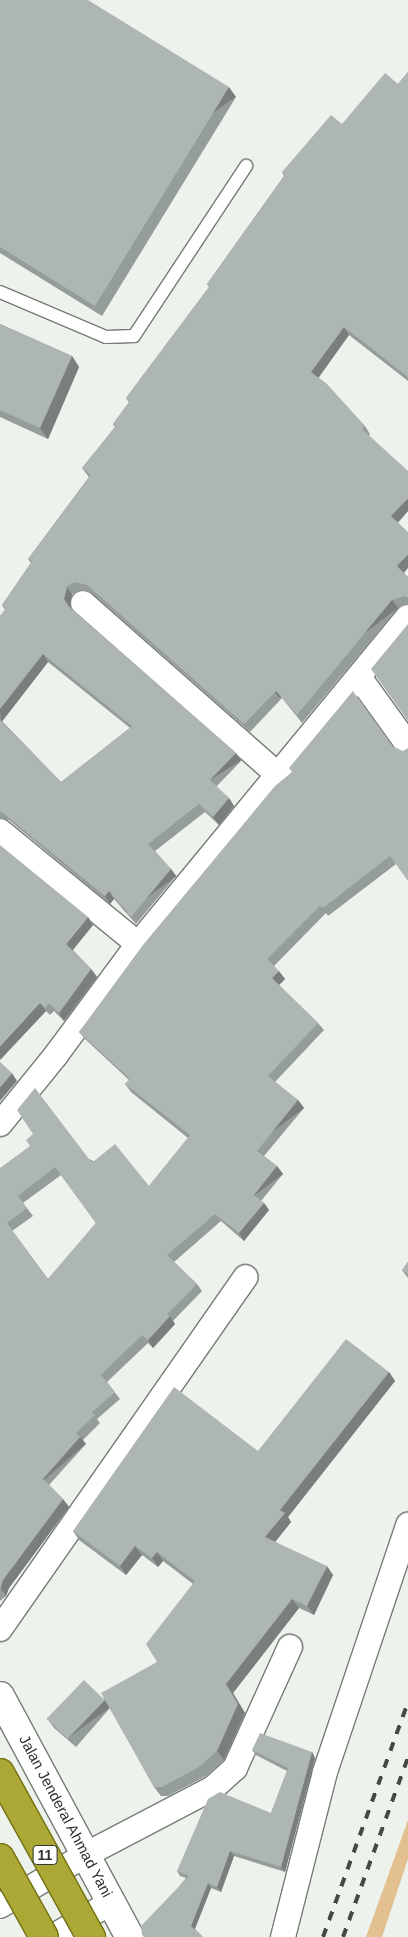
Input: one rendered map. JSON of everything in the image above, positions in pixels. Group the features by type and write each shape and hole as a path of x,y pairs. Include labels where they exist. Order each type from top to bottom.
{"highway":[{"name":"11","path":"0,1773 91,1937"},
{"path":"0,1858 44,1937"}],"street":[{"path":"83,603 279,776"},
{"path":"0,1124 56,1056 138,944 279,776 408,617"},
{"path":"359,676 408,744"},
{"path":"0,831 138,944"},
{"path":"0,1629 246,1277"},
{"path":"283,1937 325,1772 408,1525"},
{"path":"0,1906 87,1854 213,1788 235,1768 290,1647"},
{"name":"Jalan Jenderal Ahmad Yani","path":"0,1696 87,1854 130,1937"},
{"path":"52,1937 112,1902"}],"lane":[{"path":"0,292 106,337 134,336 246,166"}],"shaded area":[{"path":"408,1820 408,1859 382,1937 366,1937"}],"building":[{"path":"0,0 88,0 229,87 95,306 0,247"},
{"path":"408,72 408,377 344,327 311,372 327,384 365,426 362,429 408,471 408,498 391,516 408,532 408,554 397,566 408,577 408,598 404,596 392,600 297,715 276,691 244,724 87,585 74,582 67,587 64,599 68,606 236,753 210,780 229,798 213,817 199,804 148,844 171,869 131,917 109,891 105,896 0,812 0,720 61,782 132,726 43,654 0,709 0,616 6,608 2,605 32,561 28,559 91,475 82,468 116,426 113,424 130,401 126,398 210,286 207,284 285,175 282,172 331,115 342,124 385,73 398,84"},
{"path":"0,324 72,356 40,428 0,410"},
{"path":"408,624 408,721 371,669"},
{"path":"353,691 392,746 403,751 408,748 408,881 390,856 323,908 320,906 267,959 279,971 272,978 318,1023 268,1076 298,1100 257,1151 277,1166 254,1195 264,1203 239,1233 215,1214 167,1255 197,1284 167,1314 170,1316 148,1340 142,1335 101,1375 115,1392 92,1412 95,1415 76,1433 80,1437 43,1479 63,1499 3,1580 0,1589 0,1168 30,1146 26,1140 33,1134 17,1110 35,1088 89,1159 93,1162 115,1144 149,1186 190,1135 125,1084 130,1079 79,1032 143,945 275,786 292,772 289,768","holes":["55,1167 96,1223 48,1279 7,1223 27,1208 18,1196"]},
{"path":"0,845 88,917 66,944 91,969 59,1013 49,1003 45,1008 40,1003 0,1046"},
{"path":"0,1062 12,1073 0,1087"},
{"path":"408,1262 408,1274 402,1270"},
{"path":"346,1339 389,1372 280,1510 285,1513 265,1537 327,1566 307,1606 292,1599 226,1684 238,1704 217,1751 199,1767 162,1787 154,1787 101,1693 157,1662 146,1644 195,1581 157,1552 152,1558 135,1546 120,1566 73,1531 174,1387 258,1451"},
{"path":"84,1680 105,1700 67,1739 46,1719"},
{"path":"260,1733 312,1752 281,1867 230,1851 217,1887 208,1883 191,1926 203,1937 145,1937 142,1934 141,1926 189,1876 177,1871 208,1799 220,1792 271,1813 288,1768 252,1750"}],"railway":[{"path":"323,1937 408,1702"},
{"path":"343,1937 408,1757"}]}
